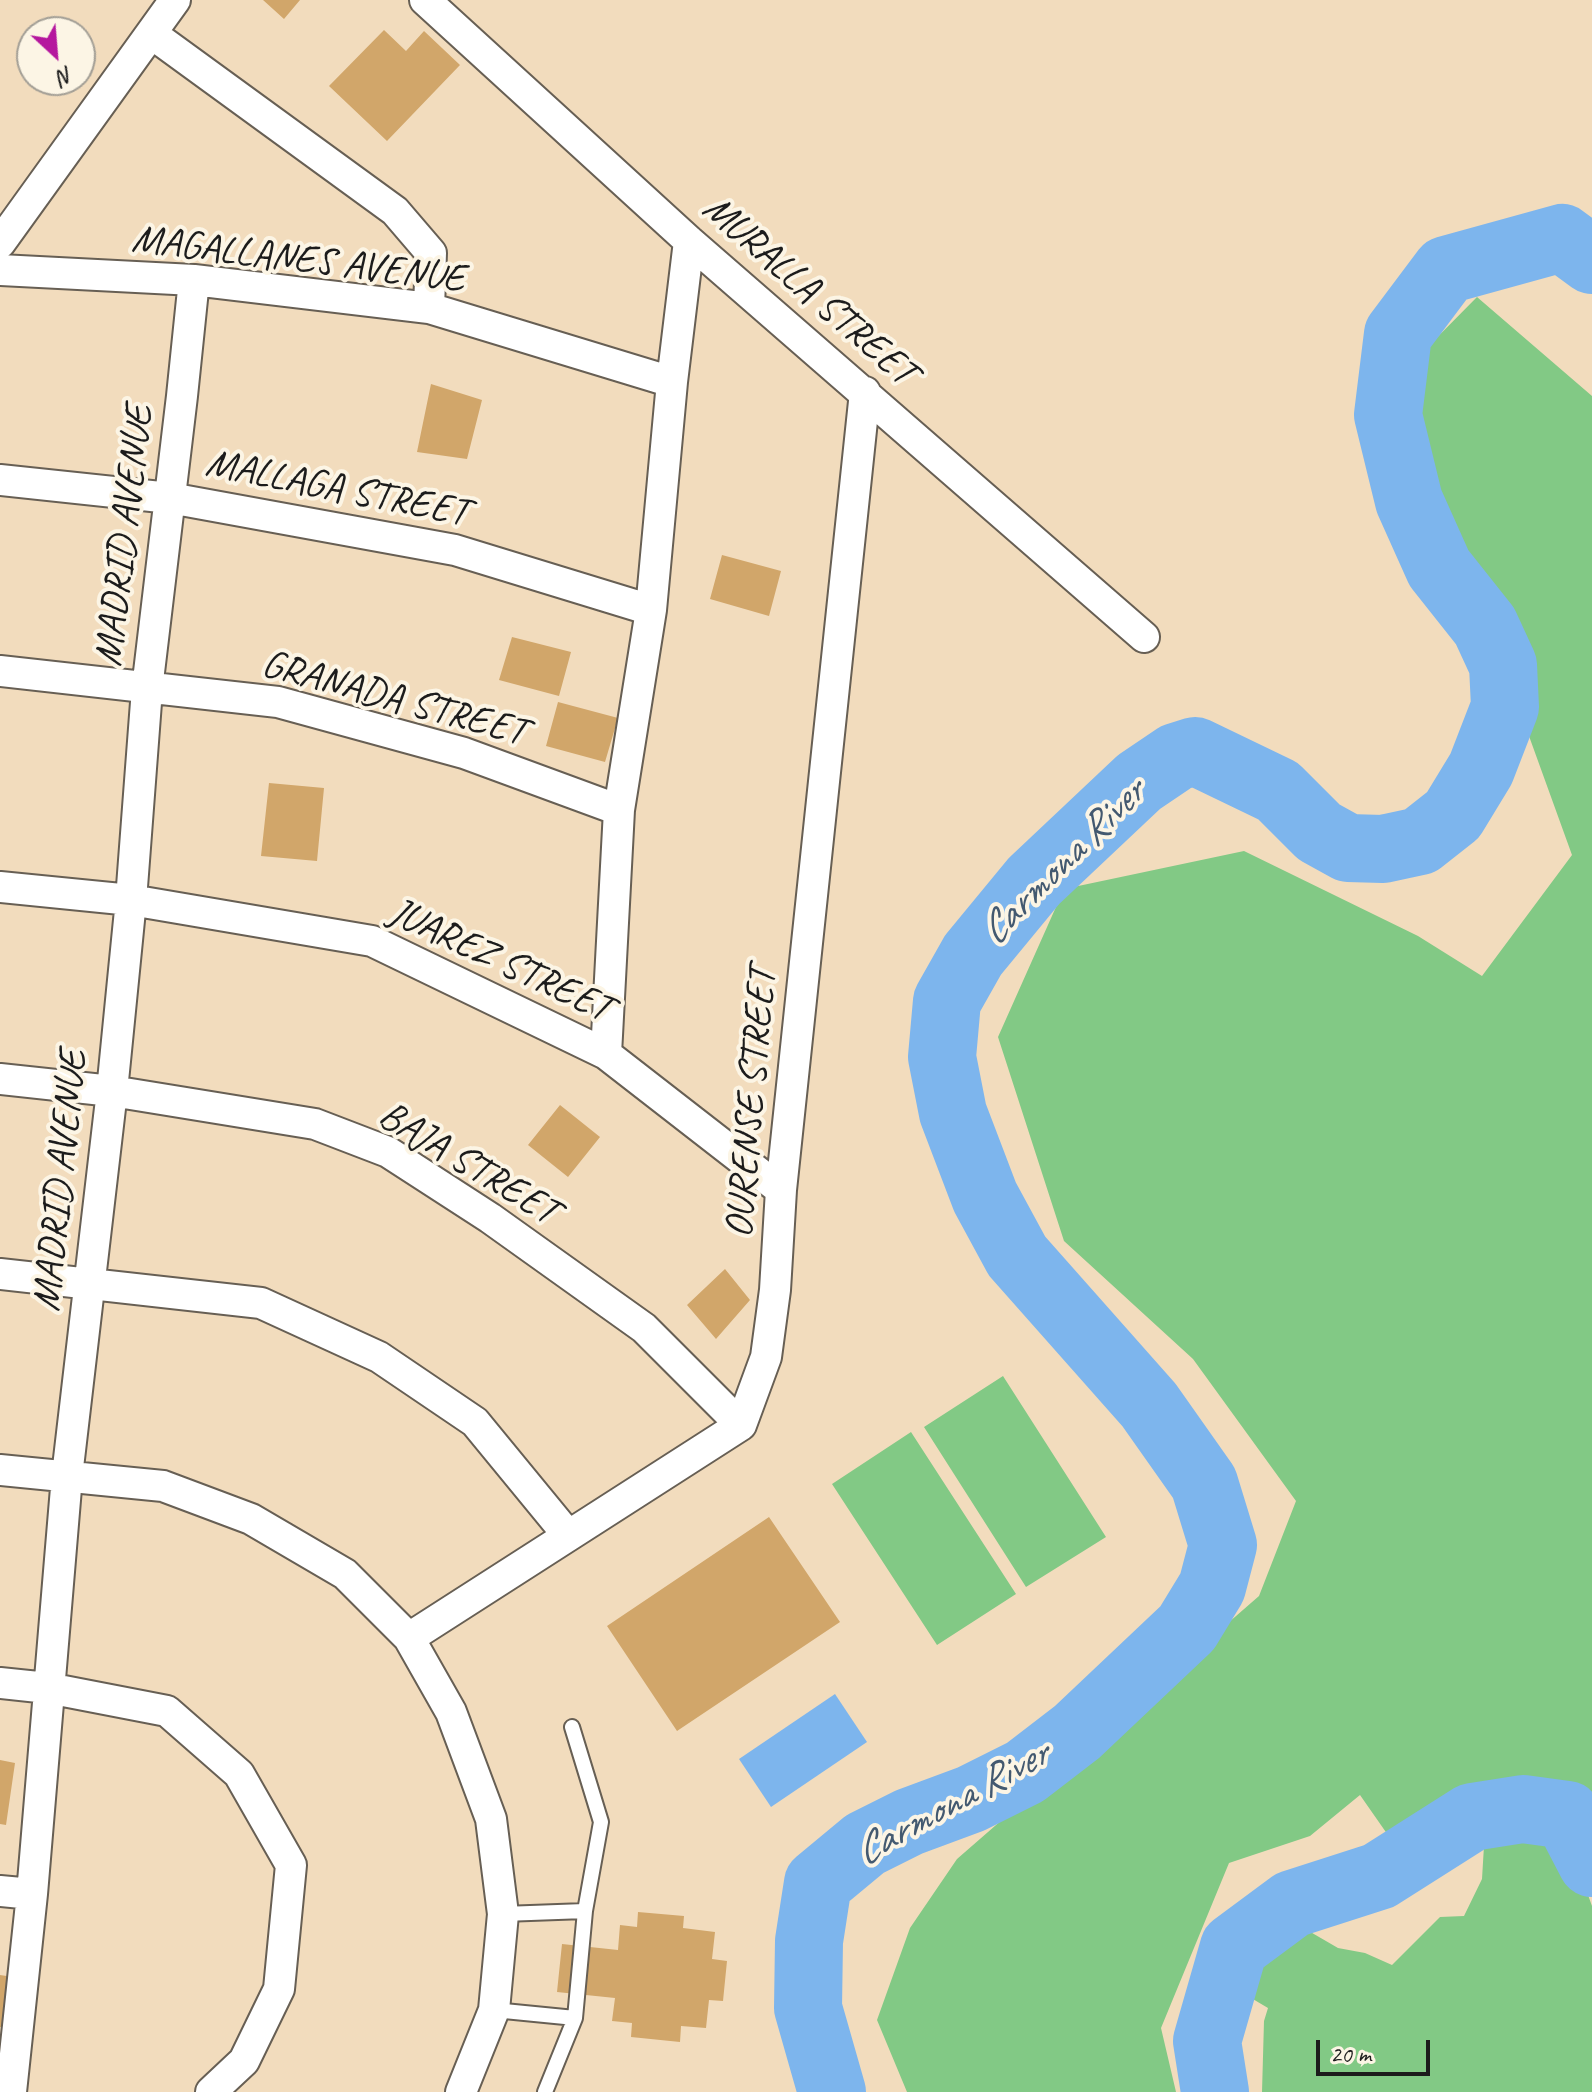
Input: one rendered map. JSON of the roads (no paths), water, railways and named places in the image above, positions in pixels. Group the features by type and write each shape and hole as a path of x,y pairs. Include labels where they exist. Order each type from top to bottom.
{"street":[{"path":"0,243 175,0"},
{"name":"MURALLA STREET","path":"425,0 689,241 1144,637"},
{"path":"152,34 395,211 431,253 429,308"},
{"path":"606,1054 619,810 651,610 672,382 689,241"},
{"name":"MAGALLANES AVENUE","path":"0,270 194,280 429,308 672,382"},
{"name":"MADRID AVENUE","path":"11,2092 12,1952 32,1894 67,1476 112,1091 147,689 194,280"},
{"name":"OURENSE STREET","path":"741,1425 766,1357 775,1290 781,1190 865,392"},
{"name":"MALLAGA STREET","path":"0,480 170,498 455,550 651,610"},
{"name":"GRANADA STREET","path":"0,671 278,702 464,753 619,810"},
{"name":"JUAREZ STREET","path":"0,887 131,900 372,941 606,1054 781,1190"},
{"name":"BAJA STREET","path":"0,1079 112,1091 315,1124 388,1152 490,1218 644,1328 741,1425"},
{"path":"0,1274 261,1303 379,1357 475,1422 567,1534"},
{"path":"409,1638 741,1425"},
{"path":"0,1470 163,1486 251,1519 345,1574 409,1638 451,1712 491,1819 503,1914 494,2010 461,2092"},
{"path":"0,1683 48,1688 167,1711 239,1774 291,1865 279,1989 244,2061 211,2092"},
{"path":"0,1891 32,1894"}],"lane":[{"path":"545,2092 575,2018 585,1911 601,1822 572,1727"},
{"path":"503,1914 585,1911"},
{"path":"494,2010 575,2018"}],"water":[{"path":"835,1694 867,1742 771,1807 739,1759"}],"waterway":[{"name":"Carmona River","path":"832,2092 808,2008 809,1941 818,1883 865,1844 909,1822 971,1799 1025,1772 1077,1732 1187,1628 1212,1587 1223,1545 1204,1483 1149,1405 1017,1256 985,1197 953,1113 942,1057 947,1001 973,955 1034,881 1139,782 1176,757 1195,751 1278,791 1319,832 1348,848 1383,849 1420,841 1453,815 1481,769 1505,707 1503,665 1485,626 1439,568 1409,501 1388,415 1398,334 1446,270 1562,238 1592,260"},
{"name":"Carmona River","path":"1215,2092 1207,2041 1234,1947 1292,1904 1379,1876 1472,1817 1523,1809 1567,1815 1592,1863"}]}
